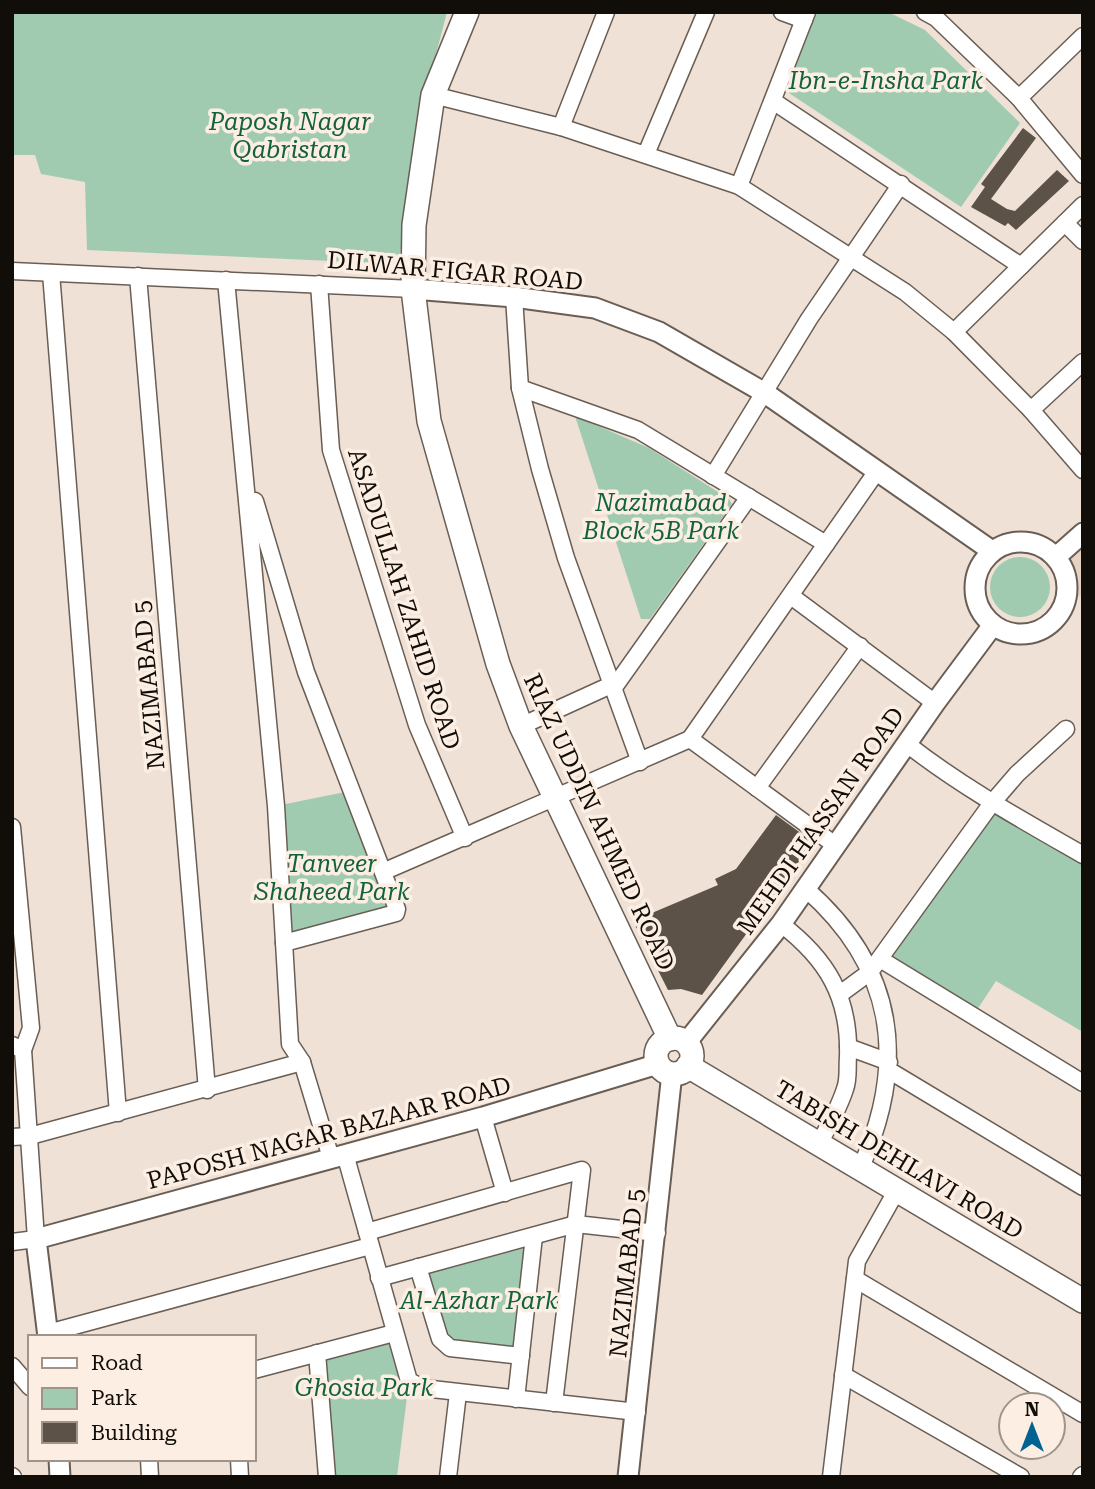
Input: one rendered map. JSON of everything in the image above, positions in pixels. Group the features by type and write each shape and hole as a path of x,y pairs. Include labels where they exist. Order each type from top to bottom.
{"main road":[{"name":"RIAZ UDDIN AHMED ROAD","path":"467,12 433,95 414,225 413,289 429,421 498,664 521,726 675,1057"},
{"name":"TABISH DEHLAVI ROAD","path":"675,1057 1083,1301"}],"street":[{"path":"561,127 606,12"},
{"path":"646,155 706,12"},
{"path":"739,186 805,16 782,12"},
{"path":"934,14 1018,98 1083,175"},
{"path":"1018,98 1083,36"},
{"path":"433,95 561,127 739,186 853,256 905,292 954,332 1031,411 1083,470"},
{"path":"773,101 1021,266"},
{"path":"713,476 809,319 901,184"},
{"path":"954,332 1083,205"},
{"path":"1065,223 1083,241"},
{"name":"DILWAR FIGAR ROAD","path":"12,271 413,289 514,297 595,308 659,332 765,393 992,551"},
{"path":"51,273 118,1112"},
{"name":"NAZIMABAD 5","path":"138,276 207,1090"},
{"path":"226,280 276,806 290,1044 302,1062 368,1239 409,1381 424,1388 458,1393 637,1412"},
{"name":"ASADULLAH ZAHID ROAD","path":"319,284 331,450 372,589 417,725 465,838"},
{"path":"514,297 520,388 566,558 640,761"},
{"path":"1031,411 1083,362"},
{"path":"520,388 638,430 826,544"},
{"path":"385,872 556,800 690,739 877,471"},
{"path":"246,472 306,672 350,791 385,872 396,913 284,943"},
{"path":"521,726 612,687 749,497"},
{"path":"1056,557 1083,533"},
{"path":"1016,542 1032,543 1056,557 1075,596 1060,613 1037,631 1021,634 993,625 982,613 975,589 977,573 992,551 1016,542"},
{"path":"791,596 934,703"},
{"name":"MEHDI HASSAN ROAD","path":"675,1057 781,924 934,703 993,625"},
{"path":"757,788 859,646"},
{"path":"840,994 875,966 992,803 1017,774 1066,729"},
{"path":"690,739 835,845"},
{"path":"907,744 946,775 1083,855"},
{"path":"12,827 16,912 31,1028 17,1047 30,1136 36,1239 48,1335 368,1239 582,1170 554,1404"},
{"path":"806,889 824,905 875,966 1083,1083"},
{"path":"781,924 807,944 821,960 840,994 848,1047 846,1086 820,1142"},
{"path":"861,1167 875,1135 889,1067 882,999 875,966"},
{"path":"848,1047 889,1067 1083,1187"},
{"name":"NAZIMABAD 5","path":"628,1477 675,1057"},
{"name":"PAPOSH NAGAR BAZAAR ROAD","path":"12,1242 36,1239 483,1118 675,1057"},
{"path":"12,1137 30,1136 302,1062"},
{"path":"483,1118 505,1193"},
{"path":"847,1477 831,1472 857,1261 898,1188"},
{"path":"379,1278 576,1224 657,1233"},
{"path":"516,1399 534,1236"},
{"path":"418,1267 440,1339 450,1348 521,1356"},
{"path":"855,1279 1083,1414"},
{"path":"256,1369 394,1333"},
{"path":"317,1353 327,1477"},
{"path":"12,1366 28,1385"},
{"path":"843,1375 1021,1477"},
{"path":"448,1477 458,1393"}],"shaded area":[{"path":"1083,533 1083,597 1067,595 1064,571 1056,557"}],"green space":[{"name":"Paposh Nagar Qabristan","path":"12,12 447,12 416,131 399,264 87,250 85,182 41,174 35,155 12,155"},
{"name":"Ibn-e-Insha Park","path":"817,12 888,12 925,30 1020,123 961,207 789,93 787,86"},
{"name":"Nazimabad Block 5B Park","path":"575,416 649,448 729,499 732,504 650,619 641,619"},
{"path":"1014,557 1026,557 1045,570 1050,587 1048,599 1037,612 1026,617 1014,617 995,604 990,593 990,581 1003,562"},
{"name":"Tanveer Shaheed Park","path":"350,791 396,913 284,943 276,806"},
{"path":"992,803 1083,855 1083,1032 996,981 973,1016 880,959"},
{"name":"Al-Azhar Park","path":"534,1236 521,1356 450,1348 418,1267"},
{"name":"Ghosia Park","path":"394,1333 409,1381 397,1477 327,1477 317,1353"}],"building":[{"path":"1023,128 1036,138 991,199 1015,211 1057,170 1069,181 1016,230 1008,223 1005,226 971,207 985,187 981,184"},
{"path":"776,815 813,842 702,995 681,989 668,990 633,921 718,885 715,879 736,869"}]}
